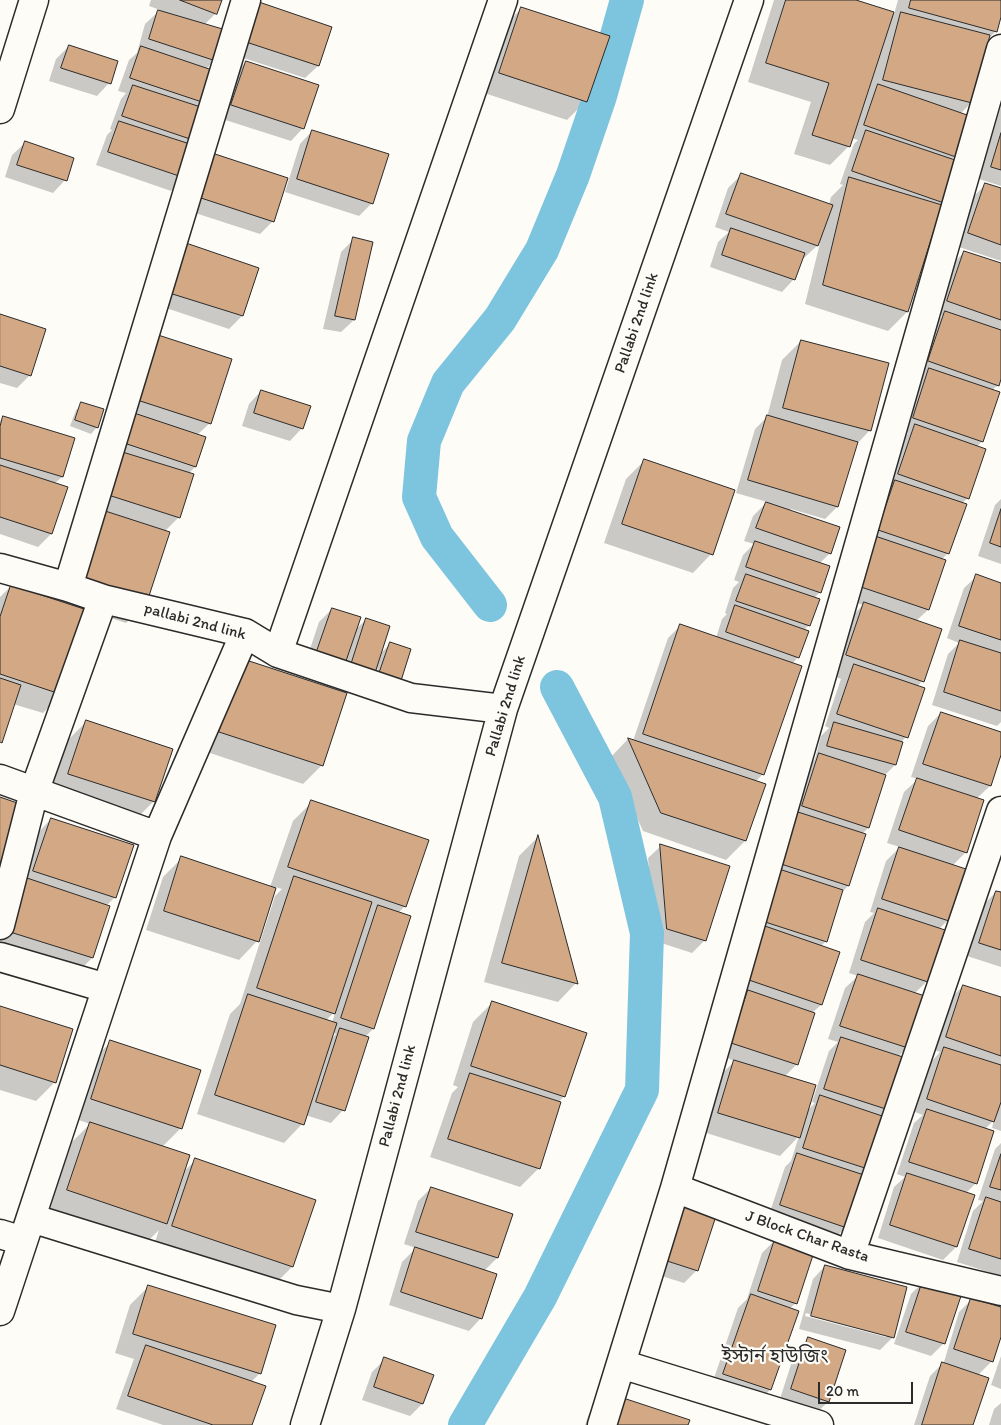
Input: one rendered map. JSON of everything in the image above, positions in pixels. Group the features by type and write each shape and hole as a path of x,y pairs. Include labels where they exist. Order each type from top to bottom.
{"street":[{"path":"0,109 34,0"},
{"path":"68,587 246,0"},
{"path":"278,653 503,0"},
{"name":"Pallabi 2nd link","path":"305,1425 341,1309 503,709 749,0"},
{"path":"602,1425 675,1188 1001,48"},
{"name":"pallabi 2nd link","path":"0,568 103,599 245,633 278,653 411,698 503,709"},
{"path":"1,912 34,792 103,599"},
{"path":"0,1311 18,1231 106,988 156,836 245,633"},
{"path":"0,780 156,836"},
{"path":"850,1255 1001,811"},
{"path":"0,957 106,988"},
{"name":"J Block Char Rasta","path":"675,1188 850,1255 1001,1291"},
{"path":"18,1231 296,1300 341,1309"},
{"path":"621,1364 819,1425"}],"building":[{"path":"180,0 222,0 217,14"},
{"path":"786,0 856,0 894,12 850,147 812,135 829,83 766,63"},
{"path":"911,0 1001,0 1001,17 997,32 909,8"},
{"path":"256,1 332,27 319,66 243,41"},
{"path":"521,7 610,36 587,102 499,73"},
{"path":"158,10 226,30 216,61 149,39"},
{"path":"901,12 990,35 972,103 883,80"},
{"path":"69,45 118,61 111,84 61,68"},
{"path":"141,46 218,72 208,104 130,78"},
{"path":"246,61 319,85 304,129 231,105"},
{"path":"878,84 970,116 956,157 864,125"},
{"path":"133,85 210,110 199,142 122,116"},
{"path":"119,121 196,146 185,178 108,152"},
{"path":"312,130 389,154 373,204 297,179"},
{"path":"866,130 958,161 944,203 852,171"},
{"path":"1001,133 1001,170 991,167"},
{"path":"25,141 74,158 67,181 17,165"},
{"path":"215,154 288,178 274,222 201,198"},
{"path":"741,173 833,205 818,246 726,214"},
{"path":"849,177 942,205 908,312 823,285"},
{"path":"985,183 1001,188 1001,245 968,233"},
{"path":"731,228 805,253 795,280 722,255"},
{"path":"353,237 373,242 355,320 335,316"},
{"path":"183,242 259,268 243,316 166,292"},
{"path":"964,251 1001,263 1001,320 947,301"},
{"path":"945,311 1001,330 1001,379 999,386 928,361"},
{"path":"0,314 46,329 31,376 0,366"},
{"path":"155,334 232,359 211,424 134,399"},
{"path":"801,340 889,363 871,431 783,408"},
{"path":"929,368 1000,392 983,442 913,418"},
{"path":"261,390 311,406 303,429 254,413"},
{"path":"81,402 104,409 98,428 75,420"},
{"path":"134,413 206,437 196,467 124,443"},
{"path":"767,415 858,442 838,507 748,480"},
{"path":"3,416 75,438 63,477 0,458 0,427"},
{"path":"915,424 986,449 969,499 898,474"},
{"path":"116,450 194,474 180,518 102,493"},
{"path":"644,459 735,490 713,555 622,524"},
{"path":"0,465 68,487 52,534 0,517"},
{"path":"895,480 967,504 949,554 878,530"},
{"path":"766,502 840,527 831,554 756,528"},
{"path":"99,509 170,532 146,605 75,582"},
{"path":"1001,509 1001,547 990,543"},
{"path":"875,536 946,560 929,610 858,586"},
{"path":"755,541 830,566 821,593 746,567"},
{"path":"746,574 820,599 810,626 736,601"},
{"path":"976,574 1001,583 1001,640 959,626"},
{"path":"11,585 90,611 63,695 0,674 0,617"},
{"path":"864,602 942,629 924,682 846,655"},
{"path":"735,605 809,631 799,658 726,632"},
{"path":"332,608 361,617 346,661 317,651"},
{"path":"366,618 390,626 375,673 351,665"},
{"path":"680,624 802,666 764,775 643,734"},
{"path":"960,640 1001,653 1001,711 944,692"},
{"path":"390,642 411,649 400,684 378,677"},
{"path":"243,659 347,693 323,766 219,732"},
{"path":"854,664 925,688 908,738 837,714"},
{"path":"0,678 21,685 2,743 0,742"},
{"path":"941,712 1001,732 1001,755 991,786 923,764"},
{"path":"86,720 173,749 155,802 68,774"},
{"path":"834,722 903,742 896,765 827,746"},
{"path":"628,738 766,784 746,841 661,813"},
{"path":"819,753 886,775 869,828 802,806"},
{"path":"917,778 984,800 967,853 899,830"},
{"path":"0,797 23,805 3,862 0,861"},
{"path":"311,800 429,840 406,907 288,867"},
{"path":"798,812 866,834 849,886 781,864"},
{"path":"51,818 134,845 116,898 33,871"},
{"path":"538,835 578,984 502,963"},
{"path":"660,844 730,866 706,941 667,929"},
{"path":"899,847 966,869 949,921 882,899"},
{"path":"181,856 276,888 259,942 164,911"},
{"path":"776,868 843,890 827,942 759,920"},
{"path":"294,876 372,902 335,1014 257,988"},
{"path":"27,878 110,906 93,958 10,932"},
{"path":"996,891 1001,892 1001,950 979,943"},
{"path":"378,905 411,916 374,1029 341,1018"},
{"path":"878,908 945,930 928,982 861,960"},
{"path":"759,924 840,952 822,1005 740,977"},
{"path":"858,974 925,996 908,1048 840,1026"},
{"path":"963,985 1001,997 1001,1056 946,1037"},
{"path":"748,990 815,1013 798,1065 731,1043"},
{"path":"248,994 337,1023 304,1125 215,1095"},
{"path":"492,1001 587,1033 565,1097 471,1066"},
{"path":"0,1006 73,1029 56,1083 0,1065"},
{"path":"340,1028 369,1037 345,1111 316,1102"},
{"path":"841,1037 909,1059 892,1111 824,1089"},
{"path":"110,1040 201,1070 182,1129 91,1099"},
{"path":"944,1047 1001,1065 1001,1102 994,1122 927,1099"},
{"path":"734,1060 816,1085 800,1138 718,1113"},
{"path":"470,1073 561,1102 540,1169 448,1139"},
{"path":"820,1095 888,1118 871,1170 803,1148"},
{"path":"927,1109 994,1131 977,1184 909,1162"},
{"path":"90,1122 190,1155 167,1224 67,1190"},
{"path":"797,1153 864,1175 847,1228 780,1205"},
{"path":"1001,1154 1001,1190 990,1187"},
{"path":"195,1158 316,1200 293,1267 172,1226"},
{"path":"907,1173 975,1195 957,1247 890,1225"},
{"path":"431,1187 513,1214 498,1258 416,1232"},
{"path":"986,1197 1001,1202 1001,1259 969,1249"},
{"path":"682,1206 716,1216 698,1271 664,1260"},
{"path":"775,1239 814,1252 797,1304 758,1291"},
{"path":"415,1247 497,1274 482,1319 401,1292"},
{"path":"825,1265 907,1287 894,1338 811,1316"},
{"path":"923,1280 962,1293 945,1344 906,1332"},
{"path":"148,1285 276,1325 261,1374 133,1334"},
{"path":"751,1294 799,1311 771,1390 723,1374"},
{"path":"971,1298 1001,1307 1001,1337 993,1362 954,1349"},
{"path":"808,1337 846,1350 829,1402 791,1389"},
{"path":"146,1345 266,1386 252,1425 213,1425 128,1396"},
{"path":"384,1357 434,1375 423,1404 374,1387"},
{"path":"942,1362 989,1378 973,1425 922,1425"},
{"path":"608,1393 690,1420 688,1425 597,1425"}],"waterway":[{"path":"490,605 437,537 419,497 424,441 448,383 500,319 542,250 573,175 600,96 627,0"},
{"path":"465,1425 540,1297 642,1090 647,933 615,797 557,687"}],"district":[{"name":"ইস্টার্ন হাউজিং","path":"775,1357"}]}
